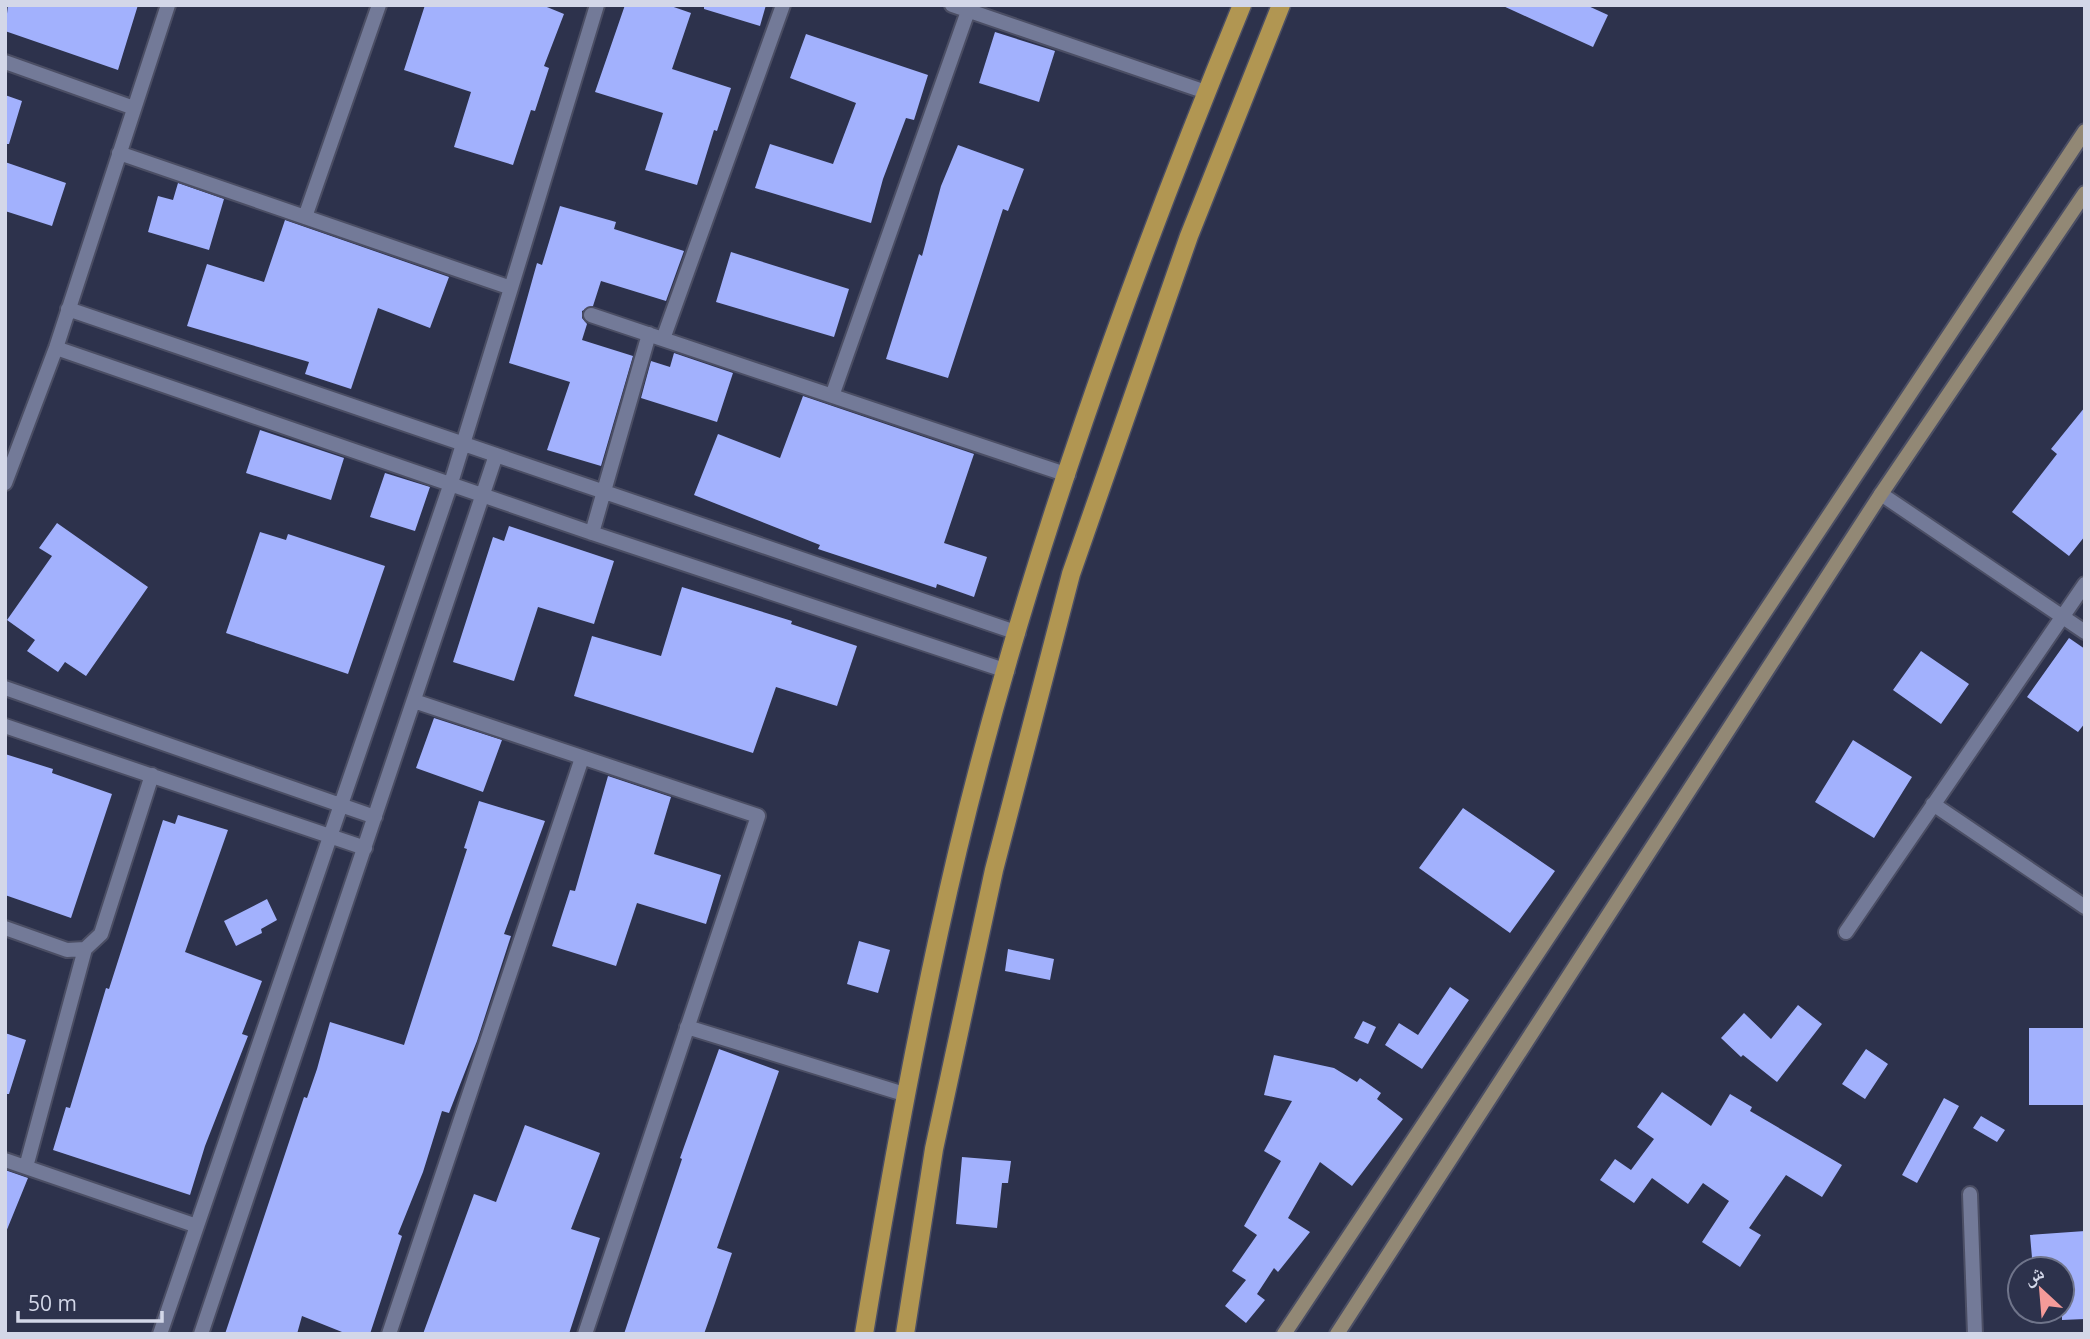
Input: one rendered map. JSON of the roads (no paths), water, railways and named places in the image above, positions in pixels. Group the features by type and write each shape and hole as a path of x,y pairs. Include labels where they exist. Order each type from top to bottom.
{"main road":[{"path":"864,1334 904,1094 959,846 1007,671 1068,475 1128,297 1242,5"},
{"path":"905,1334 934,1149 994,870 1071,574 1189,236 1281,5"},
{"path":"1284,1334 2085,131"},
{"path":"1337,1334 1881,494 2085,193"}],"street":[{"path":"5,483 56,348 169,5"},
{"path":"305,217 379,5"},
{"path":"160,1334 464,444 597,5"},
{"path":"592,533 656,337 783,5"},
{"path":"952,5 1206,92"},
{"path":"832,396 968,11"},
{"path":"5,62 134,108"},
{"path":"119,153 511,288"},
{"path":"68,309 1018,633"},
{"path":"591,315 1068,475"},
{"path":"56,348 483,493 592,533 1007,671"},
{"path":"201,1334 496,455"},
{"path":"1881,494 2085,632"},
{"path":"1846,932 2085,584"},
{"path":"5,688 375,817"},
{"path":"414,701 758,816 585,1334"},
{"path":"5,726 365,848"},
{"path":"388,1334 582,758"},
{"path":"26,1167 85,949 101,934 152,775"},
{"path":"1933,804 2085,907"},
{"path":"5,928 67,950 85,949"},
{"path":"687,1027 904,1094"},
{"path":"5,1160 197,1226"},
{"path":"1970,1194 1975,1334"}]}
